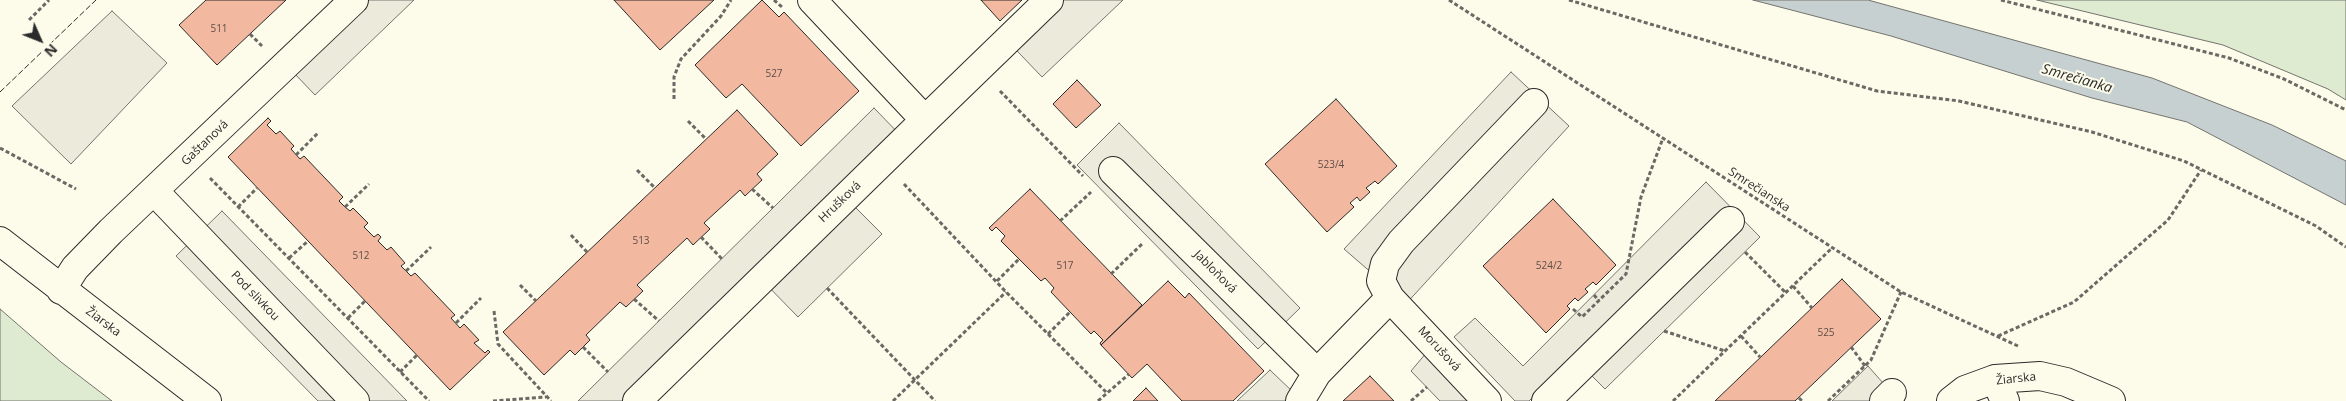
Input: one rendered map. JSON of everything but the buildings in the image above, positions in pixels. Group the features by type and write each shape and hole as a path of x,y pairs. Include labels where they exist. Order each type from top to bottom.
{"street":[{"name":"Gaštanová","path":"61,290 75,268 354,0"},
{"path":"812,0 926,120"},
{"name":"Hrušková","path":"637,401 1049,0"},
{"path":"1300,401 1317,373 1390,298 1381,281 1385,264 1401,242 1534,103"},
{"name":"Jabloňová","path":"1113,170 1317,373"},
{"name":"Pod slivkou","path":"154,191 355,401"},
{"path":"1546,401 1730,221"},
{"name":"Žiarska","path":"0,241 61,290 208,401"},
{"name":"Morušová","path":"1390,298 1487,401"},
{"name":"Žiarska","path":"1951,401 1965,390 2000,390 2040,376 2066,382 2111,401"}],"path":[{"path":"29,20 50,0"},
{"path":"674,99 674,77 681,59 721,16 730,0"},
{"name":"Smrečianska","path":"1449,0 1901,292 2021,347"},
{"path":"1570,0 1877,91 1959,101 2092,132 2184,161 2316,226 2346,246"},
{"path":"2001,0 2229,58 2284,79 2346,110"},
{"path":"688,121 706,139"},
{"path":"296,155 318,133"},
{"path":"1573,310 1582,318 1626,274 1641,197 1663,138"},
{"path":"0,148 76,189"},
{"path":"190,157 428,401"},
{"path":"883,162 1006,292 1107,393"},
{"path":"637,170 655,188"},
{"path":"1060,221 1113,170"},
{"path":"1998,336 2074,302 2168,220 2201,170"},
{"path":"345,207 369,184"},
{"path":"238,207 257,188"},
{"path":"752,190 773,208"},
{"path":"1112,274 1165,222"},
{"path":"571,235 587,252"},
{"path":"701,238 722,259"},
{"path":"289,258 308,240"},
{"path":"406,271 431,247"},
{"path":"1674,400 1832,248"},
{"path":"1745,252 1786,292"},
{"path":"997,281 1019,259"},
{"path":"520,285 536,301"},
{"path":"1793,286 1812,308"},
{"path":"828,288 935,401"},
{"path":"893,401 1006,292"},
{"path":"1828,401 1871,360 1901,292"},
{"path":"1594,295 1599,300"},
{"path":"456,323 480,298"},
{"path":"634,299 659,321"},
{"path":"348,318 365,301"},
{"path":"494,311 498,344 551,401"},
{"path":"1048,334 1070,312"},
{"path":"1664,331 1725,351"},
{"path":"1741,336 1760,357"},
{"path":"582,347 608,372"},
{"path":"1851,347 1865,366"},
{"path":"400,372 417,355"},
{"path":"1098,401 1129,374"},
{"path":"1411,401 1427,387"},
{"path":"493,401 547,397"}],"green space":[{"path":"2037,0 2346,0 2346,100 2328,89 2223,45"},
{"path":"0,309 61,362 112,401 0,401"}],"shaded area":[{"path":"368,0 414,0 315,95 293,72"},
{"path":"1033,0 1123,0 1042,77 999,32"},
{"path":"112,11 167,63 71,164 12,106"},
{"path":"1511,72 1569,126 1403,307 1381,281 1344,249"},
{"path":"874,108 905,140 845,197 882,234 798,317 761,279 637,401 578,401"},
{"path":"1119,123 1300,308 1258,349 1077,165"},
{"path":"1706,182 1760,237 1605,389 1573,357 1529,401 1515,401 1454,337 1475,318 1523,366"},
{"path":"222,211 407,401 318,401 176,256"},
{"path":"1432,346 1483,401 1440,401 1411,371"},
{"path":"1868,366 1899,401 1832,401"},
{"path":"1270,370 1294,393 1287,401 1237,401"}],"water":[{"name":"Smrečianka","path":"1753,0 1868,0 2152,78 2272,125 2346,161 2346,205 2187,122 2092,98 1891,36"}],"fence":[{"path":"0,92 96,0"}]}
